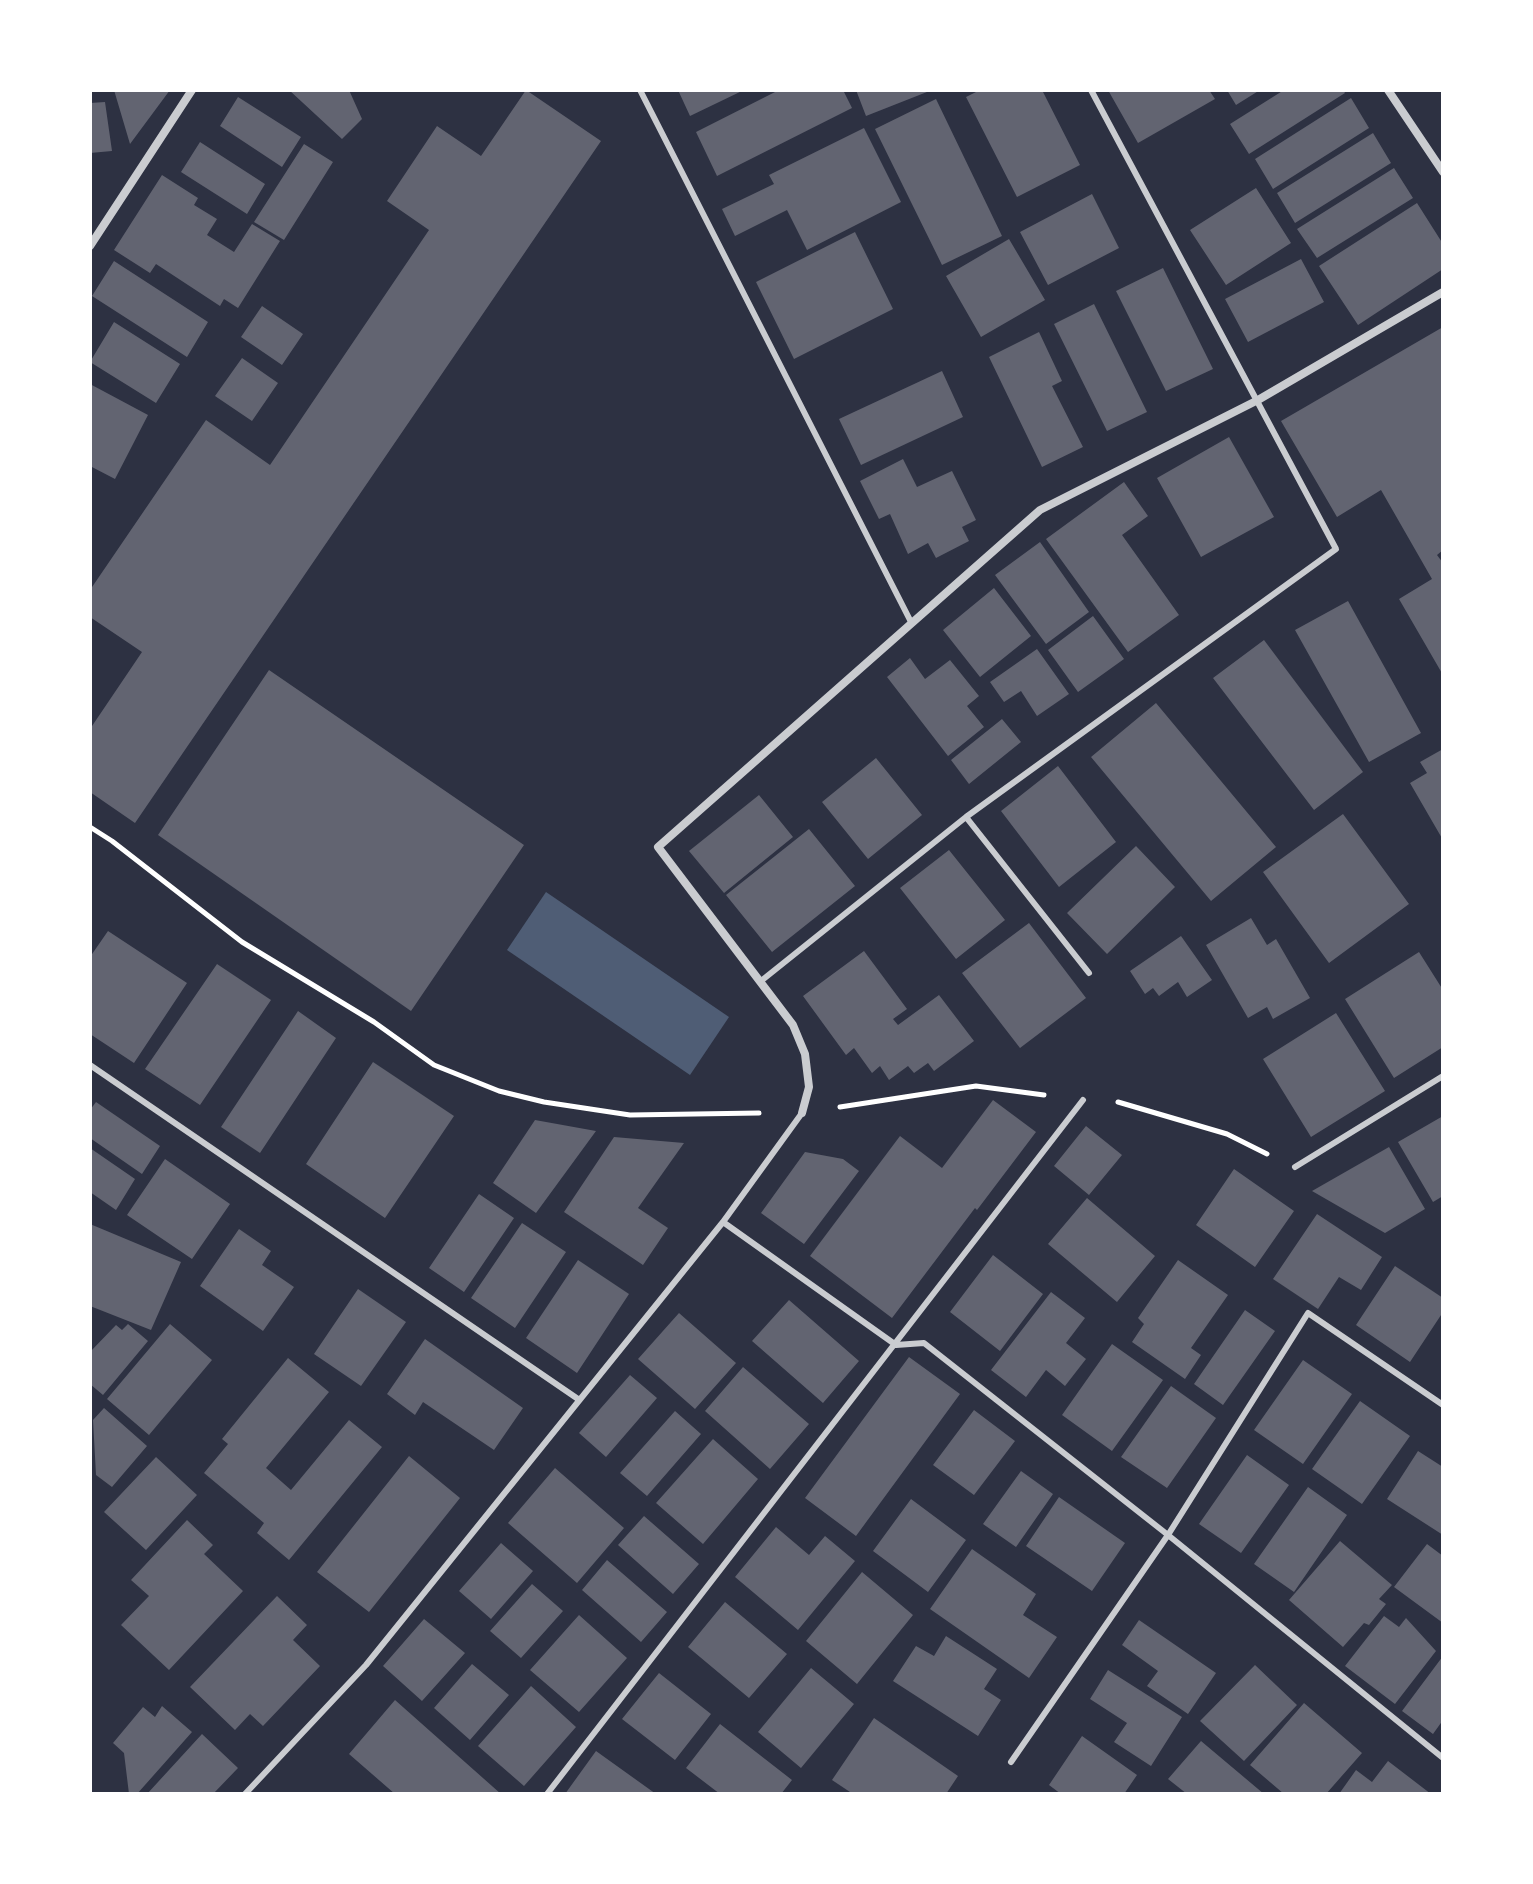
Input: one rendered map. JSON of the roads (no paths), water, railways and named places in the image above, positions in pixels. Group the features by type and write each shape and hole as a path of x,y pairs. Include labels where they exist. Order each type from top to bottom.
{"street":[{"path":"90,246 192,90"},
{"path":"1388,90 1443,172"},
{"path":"802,1113 809,1087 805,1054 793,1025 658,847 1040,510 1258,400 1443,292"}],"lane":[{"path":"640,90 911,622"},
{"path":"761,981 966,817 1336,549 1091,90"},
{"path":"966,817 1089,973"},
{"path":"90,1065 578,1399"},
{"path":"1295,1167 1443,1076"},
{"path":"547,1794 1083,1100"},
{"path":"245,1794 366,1665 723,1222 802,1113"},
{"path":"723,1222 896,1345 924,1343 1168,1535 1443,1758"},
{"path":"1011,1762 1168,1535 1308,1313 1443,1405"}],"water":[{"path":"546,892 729,1017 690,1075 507,950"}]}
